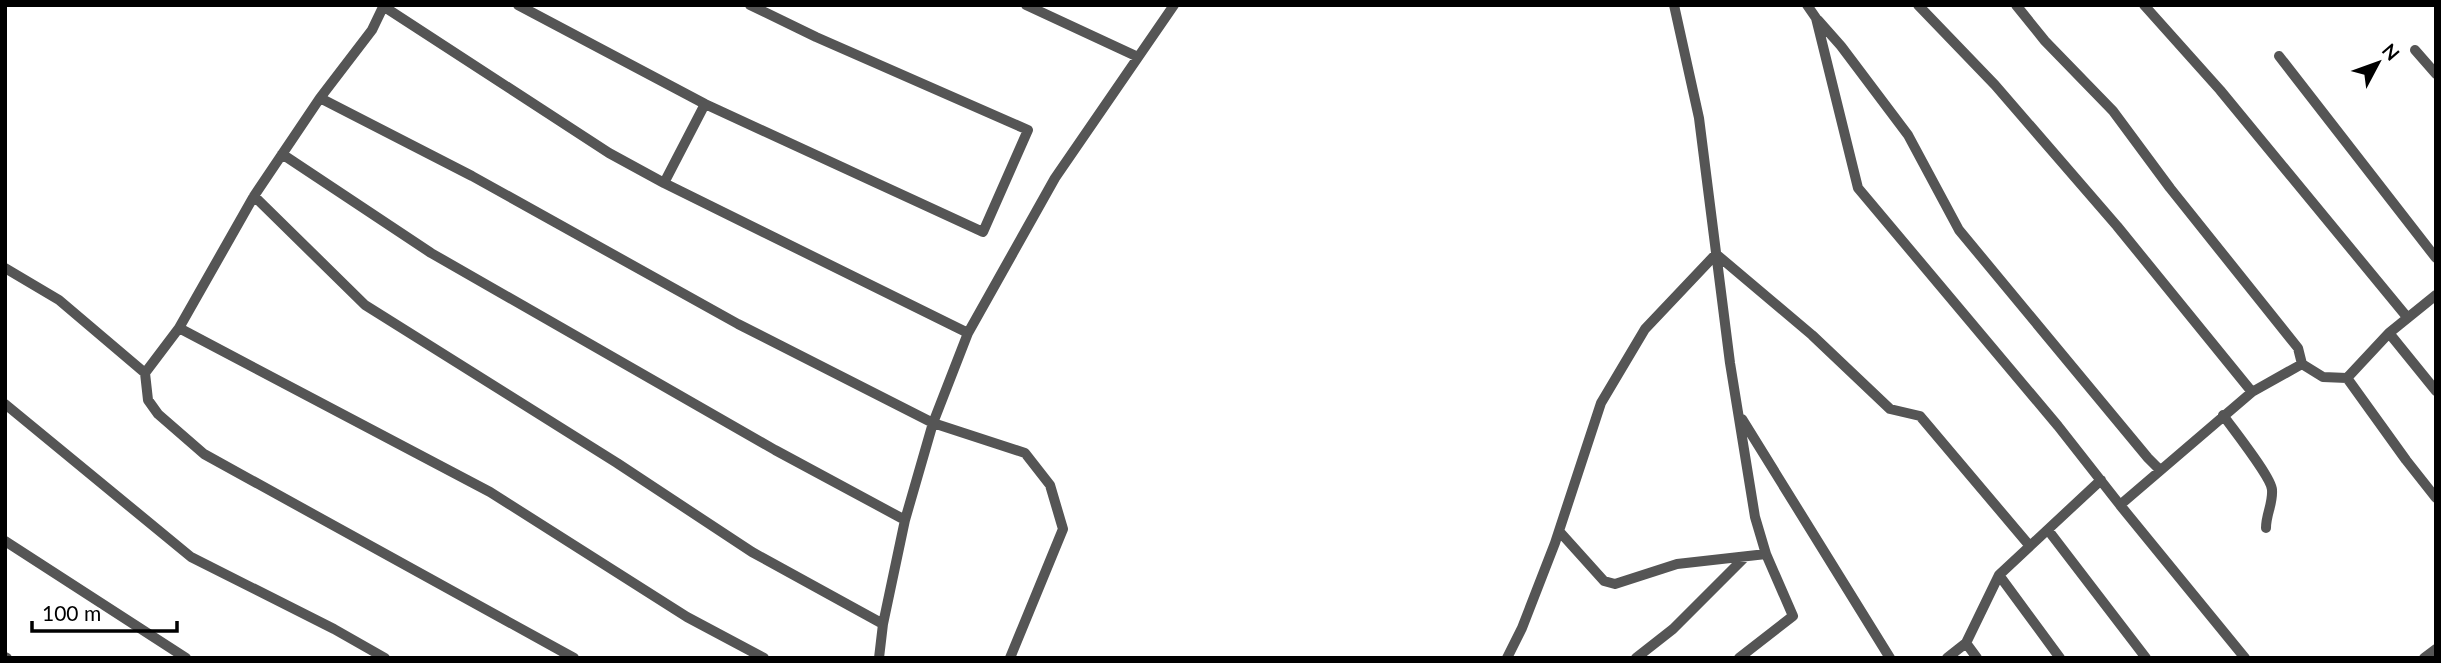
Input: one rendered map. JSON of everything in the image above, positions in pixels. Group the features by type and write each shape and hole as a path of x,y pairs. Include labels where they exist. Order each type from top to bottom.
{"street":[{"path":"519,5 705,104 983,232 1028,130 828,43 750,5"},
{"path":"1026,5 1138,57"},
{"path":"879,658 883,624 905,520 933,423 968,333 1055,178 1174,5"},
{"path":"1674,5 1699,118 1755,517 1766,554 1793,616 1739,658"},
{"path":"1807,5 1908,135 1959,230 2052,345 2161,470"},
{"path":"1918,5 1995,85 2108,216 2252,393"},
{"path":"2016,5 2045,41 2113,111 2169,188 2298,348 2302,364 2323,377 2347,378 2389,333 2435,295"},
{"path":"2144,5 2220,90 2407,317"},
{"path":"574,658 204,454 158,415 148,400 145,373 178,328 254,196 320,97 372,30 383,6 609,153 664,183 968,333"},
{"path":"1816,18 1858,188 2245,658"},
{"path":"2415,50 2436,74"},
{"path":"2278,55 2436,258"},
{"path":"320,97 472,176 738,324 933,423 1025,453 1050,485 1063,529 1010,658"},
{"path":"664,183 705,104"},
{"path":"282,154 431,254 775,450 905,520"},
{"path":"254,196 365,305 617,463 752,552 883,624"},
{"path":"1507,658 1522,628 1559,531 1601,403 1645,329 1716,254"},
{"path":"1716,254 1812,335 1890,409 1920,416 2029,545"},
{"path":"5,268 59,300 145,373"},
{"path":"178,328 490,492 687,618 764,658"},
{"path":"2389,333 2436,391"},
{"path":"2120,505 2223,415 2252,393 2302,364"},
{"path":"2347,378 2436,498"},
{"path":"5,404 191,557 334,629 385,658"},
{"path":"1739,413 1890,658"},
{"path":"2223,415 2273,486 2266,528"},
{"path":"1947,658 1966,643 1999,575 2101,480"},
{"path":"2048,530 2146,658"},
{"path":"1559,531 1604,581 1615,584 1677,564 1766,554"},
{"path":"5,541 186,658"},
{"path":"1636,658 1673,629 1745,557"},
{"path":"1999,575 2060,658"},
{"path":"1966,643 1977,658"},
{"path":"2424,658 2436,649"}]}
